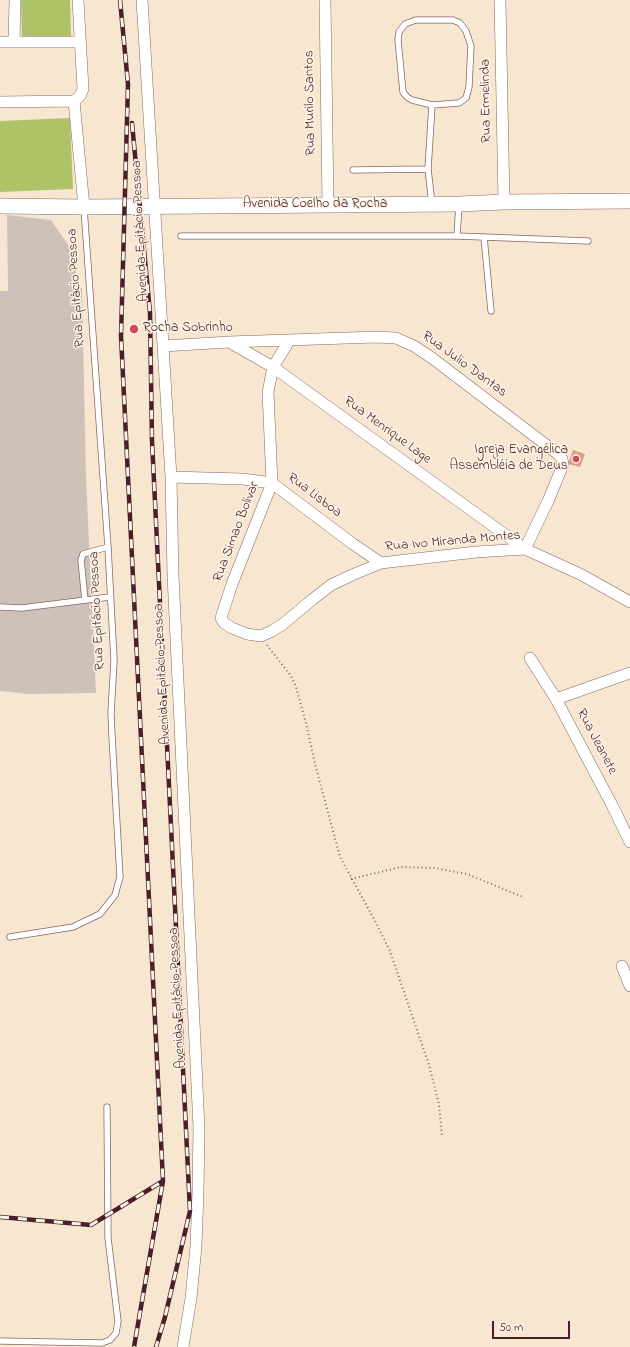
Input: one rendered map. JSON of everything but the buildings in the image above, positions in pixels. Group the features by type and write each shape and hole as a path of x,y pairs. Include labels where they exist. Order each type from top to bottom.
{"main road":[{"name":"Avenida Coelho da Rocha","path":"0,206 84,207 630,201"}],"street":[{"path":"14,42 15,0"},
{"path":"0,102 74,101 80,96 83,89 78,0"},
{"name":"Avenida Epitácio Pessoa","path":"142,0 171,478 174,583 199,1128 196,1246 191,1298 183,1347"},
{"name":"Rua Murilo Santos","path":"325,0 328,205"},
{"name":"Rua Ermelinda","path":"500,0 504,202"},
{"path":"0,42 80,42"},
{"path":"74,101 84,207"},
{"name":"Rua Julio Dantas","path":"163,346 229,342 376,337 396,338 414,346 432,358 558,454 562,459 563,465 525,549"},
{"name":"Rua Simao Bolivar","path":"261,636 247,634 232,628 224,623 221,618 232,584 272,483 268,392 273,367 288,341"},
{"name":"Rua Menrique Lage","path":"229,342 273,367 525,549"},
{"name":"Rua Lisboa","path":"171,478 243,479 272,483 381,564"},
{"name":"Rua Ivo Miranda Montes","path":"261,636 284,624 331,585 352,575 381,564 476,552 525,549 582,575 630,602"},
{"name":"Rua Jeanete","path":"530,658 556,699 630,842"},
{"path":"556,699 630,673"},
{"path":"622,966 630,986"}],"lane":[{"path":"416,20 453,20 460,23 466,31 471,46 469,88 466,98 459,103 432,104 412,100 403,92 398,40 399,32 405,24 416,20"},
{"path":"432,104 428,169 432,204"},
{"path":"353,170 428,169"},
{"path":"457,236 459,204"},
{"name":"Rua Epitácio Pessoa","path":"10,938 73,927 100,914 115,894 120,877 111,713 114,660 108,547 84,207"},
{"path":"181,236 457,236 588,242"},
{"path":"484,237 492,311"},
{"path":"85,600 81,560 83,554 108,547"},
{"path":"0,607 22,608 110,597"},
{"path":"0,1341 102,1343 110,1340 116,1333 118,1321 108,1238 107,1107"}],"path":[{"path":"261,636 291,676 296,687 340,858 390,951 430,1065 438,1104 442,1136"},
{"path":"351,879 401,867 434,868 467,874 523,897"}],"shaded area":[{"path":"7,215 51,220 75,255 75,288 82,288 86,478 96,693 29,694 0,691 0,291 8,291"}],"green space":[{"path":"21,0 70,0 71,36 22,37"},
{"path":"70,118 73,189 0,192 0,121"}],"railway":[{"path":"120,0 128,84 121,336 163,1181 134,1347"},
{"path":"132,123 150,313 152,441 190,1211 165,1317 156,1347"},
{"path":"0,1217 91,1225 163,1181"}],"place":[{"name":"Rocha Sobrinho","path":"134,329"},
{"name":"Igreja Evangélica Assembléia de Deus","path":"576,459"}]}
